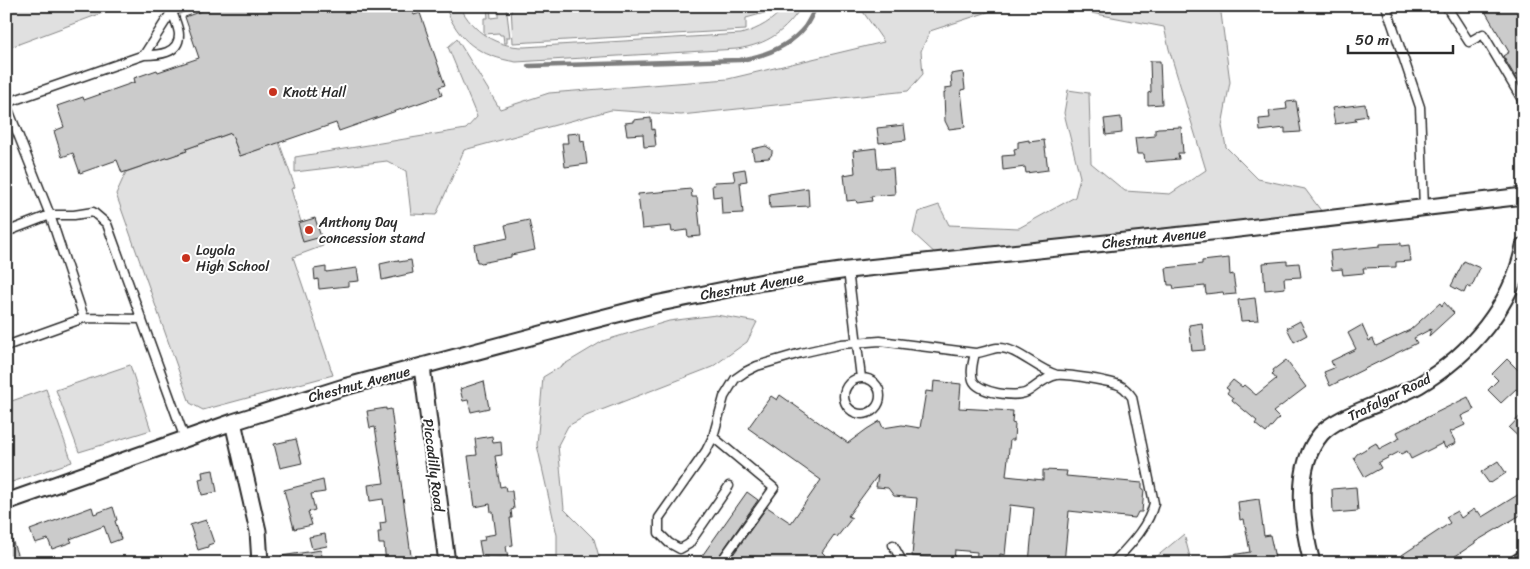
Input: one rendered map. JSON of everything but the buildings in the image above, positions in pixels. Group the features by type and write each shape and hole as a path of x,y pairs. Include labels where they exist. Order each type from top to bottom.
{"street":[{"name":"Chestnut Avenue","path":"6,502 233,422 344,387 660,304 763,282 848,270 1230,230 1524,196"},
{"name":"Trafalgar Road","path":"1312,563 1305,522 1302,483 1305,466 1312,448 1321,434 1334,424 1418,385 1445,368 1470,347 1492,319 1510,287 1524,246"},
{"name":"Piccadilly Road","path":"422,367 447,563"},
{"path":"233,422 258,531 260,563"},
{"path":"1517,563 1524,558"}],"lane":[{"path":"144,54 172,11 185,6"},
{"path":"1386,6 1420,107 1424,207"},
{"path":"1446,6 1469,42 1484,34 1524,102"},
{"path":"84,318 50,215 6,104 144,54 160,55 173,49 179,34 172,11"},
{"path":"6,232 50,215 74,215 94,212 107,224 185,439"},
{"path":"848,270 861,378"},
{"path":"6,346 84,318 142,319"},
{"path":"729,486 689,544 680,549 669,543 659,533 659,518 706,451 713,437 724,398 735,379 757,366 841,344 880,341 975,354 997,348 1009,350 1037,367 1057,375 1110,382 1126,389 1132,397 1154,503 1144,526 1113,563"},
{"path":"975,354 972,378 975,384 990,392 1020,394 1057,375"},
{"path":"861,378 872,381 877,385 880,396 876,407 872,411 861,414 850,410 844,399 846,387 850,382 861,378"},
{"path":"713,437 774,488 720,563"},
{"path":"893,545 903,563"}],"shaded area":[{"path":"6,6 121,6 8,48"},
{"path":"445,6 460,6 478,30 495,41 524,47 741,34 765,24 785,6 802,6 782,30 767,40 748,47 516,62 492,56 472,45 457,29"},
{"path":"487,6 490,6 491,18 498,17 498,6 506,6 510,37 507,37 507,43 504,43 503,35 499,33 484,34 484,18 488,18"},
{"path":"511,6 768,6 768,12 746,18 746,30 513,43"},
{"path":"859,6 1006,6 930,31 921,51 923,74 908,91 681,115 611,110 464,150 436,215 411,214 406,171 387,161 295,172 295,157 466,129 477,117 448,47 457,39 500,109 549,93 728,79 884,42"},
{"path":"1055,6 1224,6 1221,13 1230,82 1222,126 1226,147 1258,179 1305,189 1322,212 938,256 913,233 918,212 939,205 949,225 1019,228 1075,197 1080,177 1064,113 1068,90 1089,93 1091,163 1125,191 1170,194 1206,170 1164,27"},
{"path":"231,133 240,156 279,142 295,187 291,189 301,222 315,219 323,246 293,257 333,375 203,410 190,403 116,194 126,172"},
{"path":"716,315 757,322 747,342 712,367 586,416 568,426 558,445 564,509 594,539 600,563 557,563 557,535 537,445 543,377 603,341 669,321"},
{"path":"130,365 151,430 79,452 56,390"},
{"path":"46,389 72,462 6,484 6,403"},
{"path":"1184,534 1190,563 1149,563"}],"waterway":[{"path":"528,66 740,60 776,50 784,45 805,27 816,6"}],"place":[{"name":"Knott Hall","path":"273,92"},
{"name":"Anthony Day concession stand","path":"309,230"},
{"name":"Loyola High School","path":"186,258"}]}
